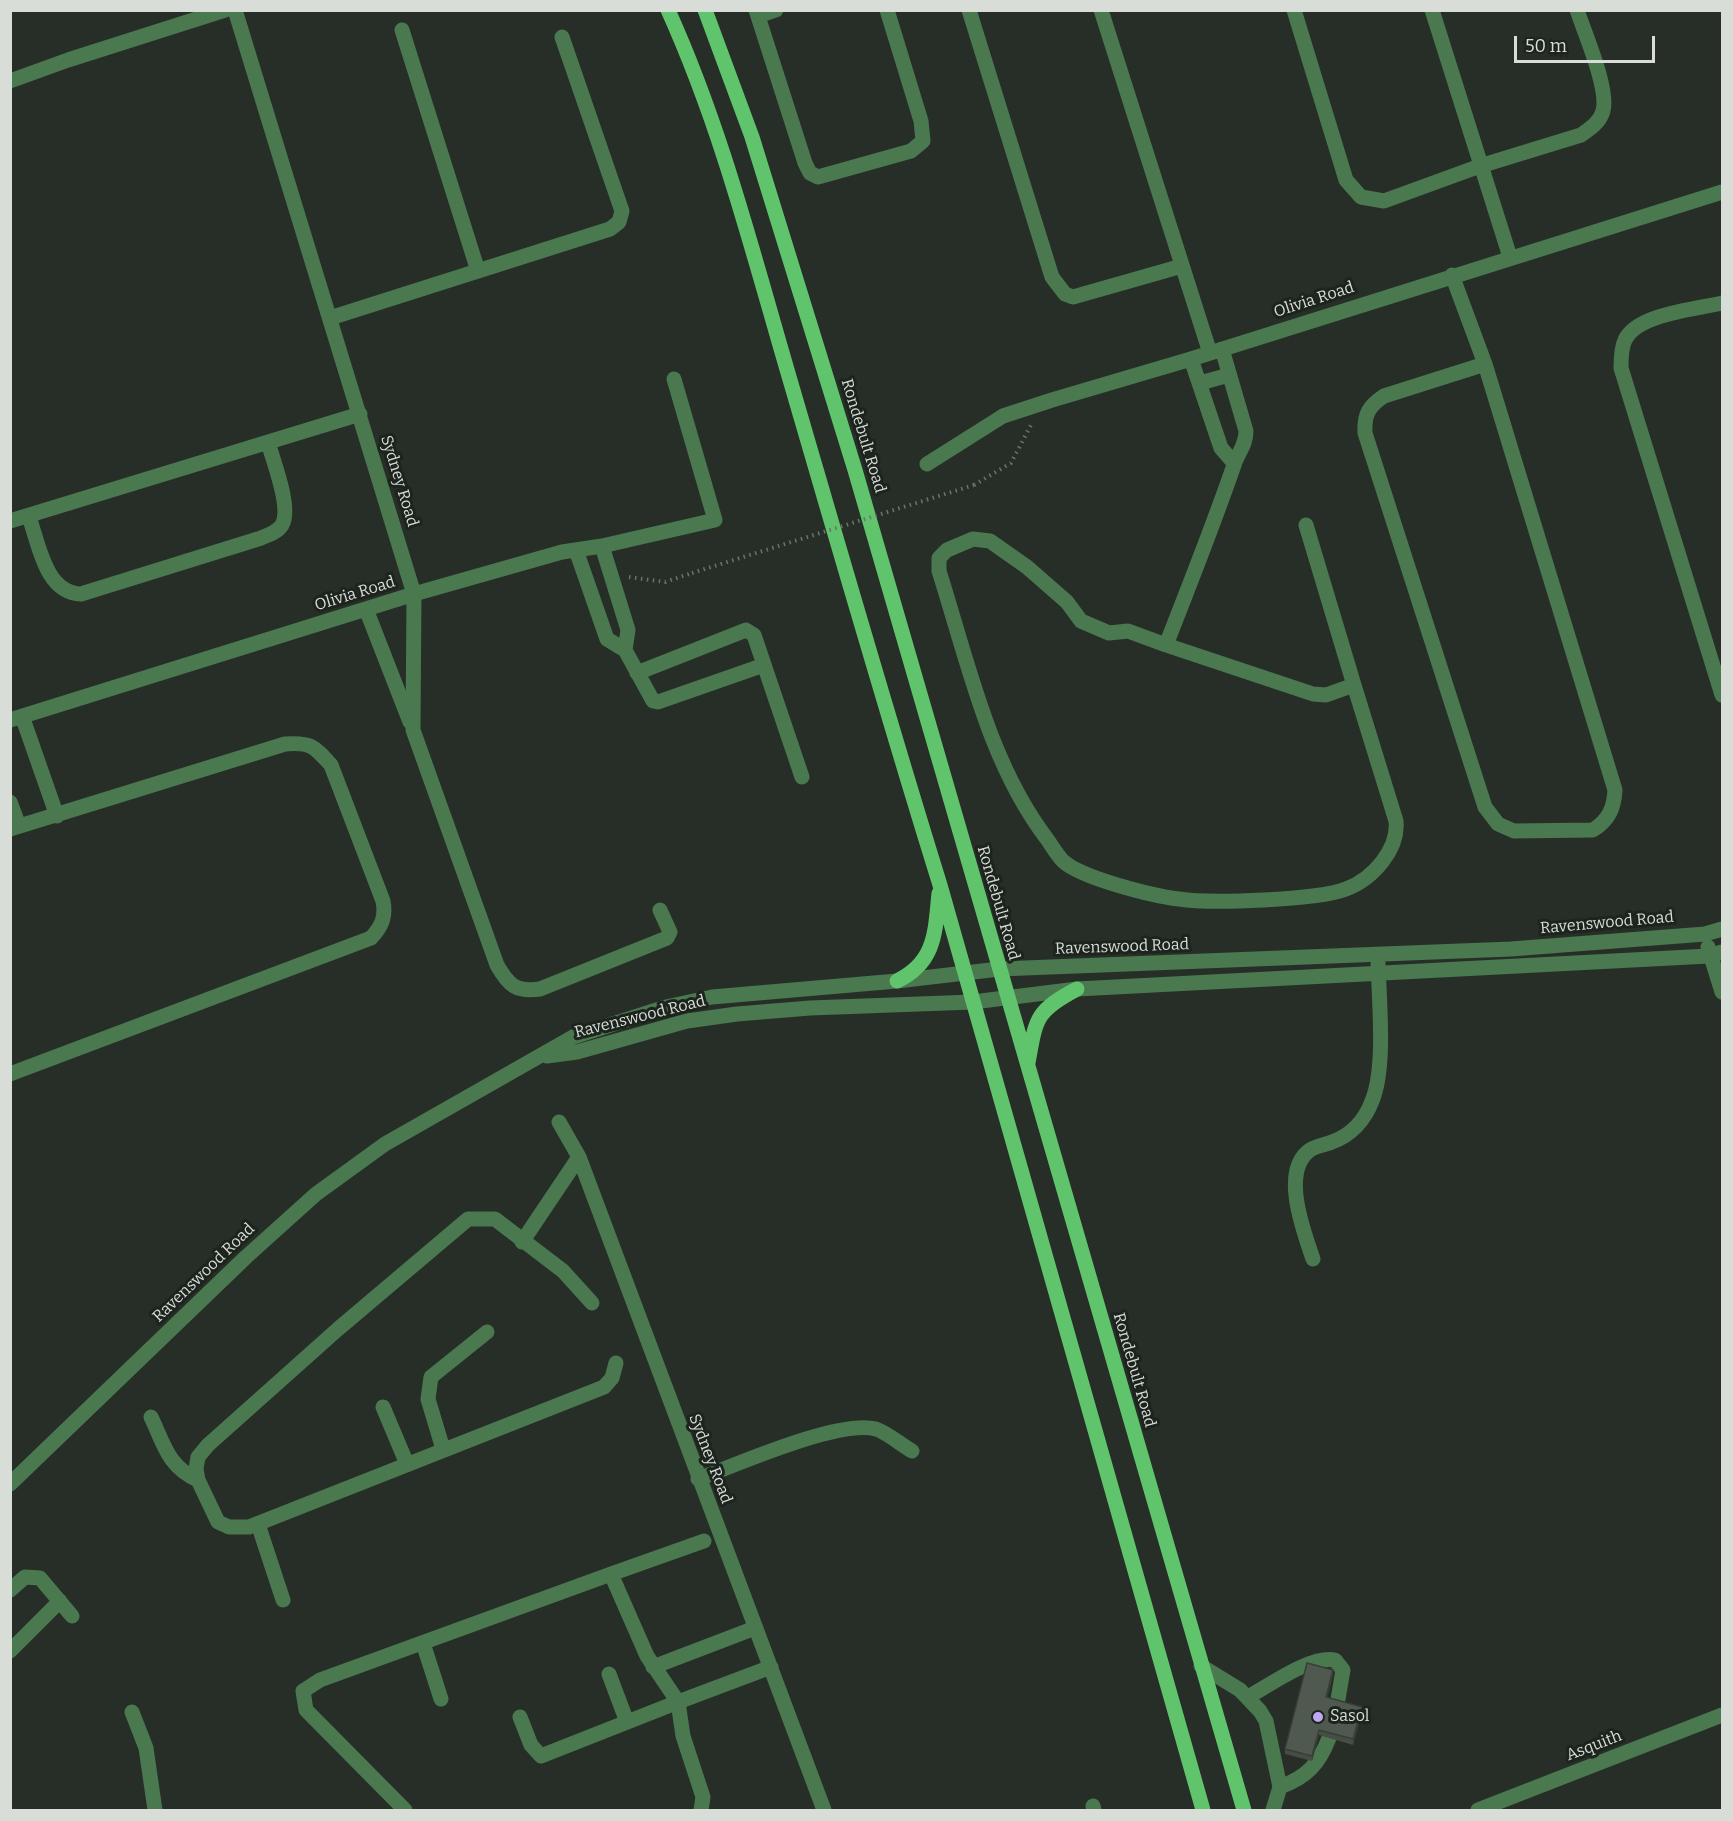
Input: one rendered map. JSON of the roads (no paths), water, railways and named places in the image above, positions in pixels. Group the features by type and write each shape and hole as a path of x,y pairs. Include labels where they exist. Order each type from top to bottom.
{"main road":[{"path":"668,10 692,64 726,161 974,1002 1203,1810"},
{"name":"Rondebult Road","path":"705,10 752,137 855,470 1006,997 1244,1810"},
{"path":"897,981 912,974 929,954 935,932 940,885"},
{"path":"1027,1068 1036,1022 1044,1009 1077,989"}],"street":[{"path":"10,81 225,10"},
{"name":"Sydney Road","path":"235,10 414,594 413,730 497,965 513,988 524,991 540,989 667,938 670,932 660,910"},
{"path":"776,10 757,13 805,163 810,173 818,177 911,151 923,141 921,121 887,10"},
{"path":"969,10 1048,266 1058,287 1073,297 1182,266"},
{"path":"1101,10 1182,266 1216,351 1229,375 1246,431 1246,442 1234,463 1220,507 1166,645"},
{"path":"1294,10 1346,180 1361,197 1384,201 1480,166 1581,135 1600,118 1605,98 1577,10"},
{"path":"1432,10 1510,257"},
{"path":"402,30 478,271"},
{"path":"330,318 610,229 619,222 622,212 562,37"},
{"name":"Olivia Road","path":"927,464 1003,416 1722,192"},
{"path":"1452,275 1485,364 1615,790 1610,814 1604,823 1593,830 1514,831 1498,824 1485,807 1365,433 1366,412 1384,396 1485,364"},
{"path":"1722,303 1648,320 1633,328 1625,340 1621,354 1621,368 1722,695"},
{"path":"1191,359 1221,448 1234,463"},
{"path":"1200,383 1229,375"},
{"name":"Olivia Road","path":"16,718 414,594 576,550 715,520 674,379"},
{"path":"10,521 360,414"},
{"path":"29,517 47,570 58,586 72,594 81,594 258,539 272,534 282,526 286,513 268,442"},
{"path":"1306,525 1396,821 1396,841 1390,852 1369,874 1346,889 1269,898 1179,899 1129,888 1078,870 1064,861 1029,816 1009,778 939,572 939,558 947,550 973,539 990,541 1027,567 1067,602 1081,621 1109,633 1128,631 1313,694 1326,695 1354,685"},
{"path":"602,546 628,630 625,650"},
{"path":"576,550 607,639 625,650 652,700 665,702 764,665"},
{"path":"366,609 413,730"},
{"path":"637,673 746,630 754,635 802,777"},
{"path":"16,718 57,816"},
{"path":"10,802 15,828 285,744 305,742 332,765 386,914 380,928 371,938 10,1074"},
{"name":"Ravenswood Road","path":"10,1484 246,1257 316,1194 385,1144 573,1037 666,1007 712,997 897,981 999,969 1511,949 1705,934 1722,929"},
{"path":"1705,934 1716,954 1722,992"},
{"path":"1312,1259 1297,1214 1295,1184 1300,1163 1310,1150 1349,1133 1360,1122 1372,1103 1379,1074 1378,954"},
{"name":"Ravenswood Road","path":"535,1058 577,1052 687,1022 737,1014 831,1006 974,1002 1077,989 1716,954"},
{"name":"Sydney Road","path":"559,1122 579,1157 698,1479 771,1668 820,1809"},
{"path":"522,1242 579,1157"},
{"path":"592,1303 563,1271 522,1242 495,1219 468,1219 460,1223 208,1445 198,1457 198,1480 218,1522 238,1528 258,1524 604,1387 612,1378 616,1363"},
{"path":"443,1449 428,1399 431,1377 487,1332"},
{"path":"383,1407 407,1464"},
{"path":"151,1417 173,1465 182,1473 198,1480"},
{"path":"698,1479 788,1445 848,1429 876,1429 912,1451"},
{"path":"258,1524 283,1600"},
{"path":"405,1810 306,1710 303,1691 320,1680 704,1541"},
{"path":"611,1574 653,1667 681,1709 682,1736 703,1797 701,1810"},
{"path":"10,1590 25,1577 40,1578 72,1616"},
{"path":"10,1651 60,1601"},
{"path":"653,1667 755,1628"},
{"path":"423,1643 441,1699"},
{"path":"1248,1697 1305,1665 1329,1658 1335,1660 1343,1670 1337,1705"},
{"path":"1201,1666 1248,1697 1266,1721 1280,1787 1273,1810"},
{"path":"520,1717 531,1745 541,1756 771,1668"},
{"path":"609,1674 627,1722"},
{"path":"132,1712 146,1748 155,1810"},
{"name":"Asquith","path":"1478,1810 1722,1715"},
{"path":"1280,1787 1313,1769 1321,1758 1329,1738"}],"place":[{"name":"Sasol","path":"1318,1717"}]}
